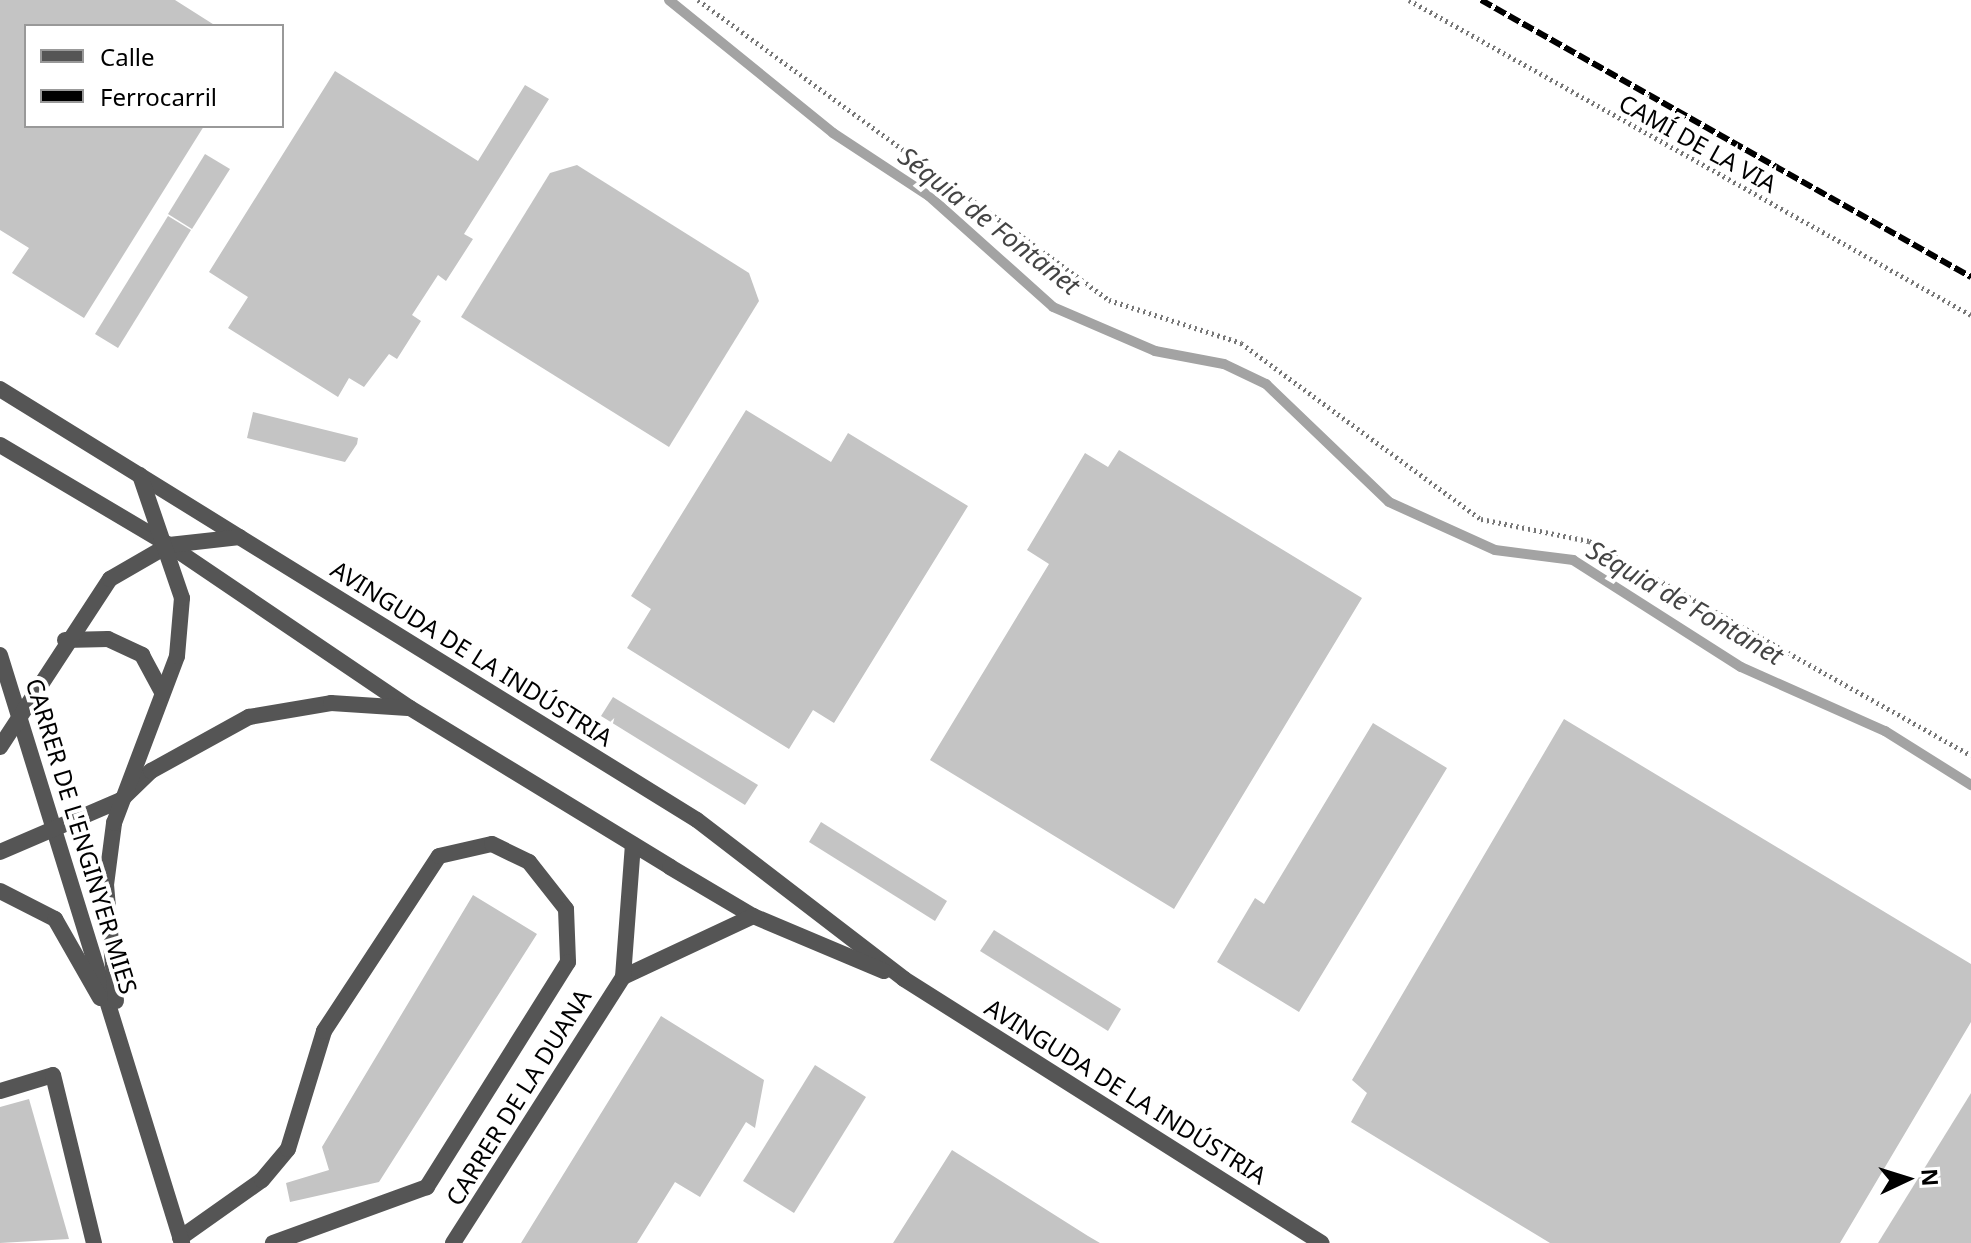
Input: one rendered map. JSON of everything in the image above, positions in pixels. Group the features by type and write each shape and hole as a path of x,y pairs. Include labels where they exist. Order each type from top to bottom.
{"street":[{"name":"AVINGUDA DE LA INDÚSTRIA","path":"0,389 697,820 904,979 1322,1243"},
{"name":"AVINGUDA DE LA INDÚSTRIA","path":"0,445 169,545 410,708 753,916 904,979"},
{"name":"CARRER DE L'ENGINYER MIES","path":"118,1031 106,885 121,800 177,656 182,598 169,545 140,475"},
{"path":"0,747 65,640 110,579 169,545 240,537"},
{"path":"65,640 108,639 142,655 162,692"},
{"name":"CARRER DE L'ENGINYER MIES","path":"0,655 181,1240"},
{"path":"0,852 53,832 121,800 151,771 249,717 331,703 410,708"},
{"path":"181,1240 262,1180 288,1149 324,1031 439,856 492,844 529,862 566,909 568,962 427,1187 273,1243"},
{"name":"CARRER DE LA DUANA","path":"453,1243 623,977 633,844"},
{"path":"0,891 55,919 118,1031"},
{"name":"CARRER DE LA DUANA","path":"623,977 753,916"},
{"path":"0,1091 53,1075 94,1243"}],"path":[{"path":"698,0 1109,300 1241,343 1481,519 1589,541 1971,755"},
{"name":"CAMÍ DE LA VIA","path":"1409,0 1971,315"}],"building":[{"path":"0,0 175,0 213,24 24,24 24,128 203,128 84,318 12,273 29,248 0,230"},
{"path":"335,71 478,161 525,85 549,99 464,234 473,239 446,281 438,275 412,315 421,321 397,359 389,354 364,387 349,378 338,397 228,328 248,297 209,272"},
{"path":"205,154 230,169 192,229 168,214"},
{"path":"577,165 749,273 759,301 669,447 461,317 550,173"},
{"path":"168,216 191,230 118,348 95,334"},
{"path":"746,410 831,462 848,433 968,506 834,723 813,710 789,749 627,648 651,609 631,596"},
{"path":"253,412 358,438 357,444 345,462 247,438"},
{"path":"1119,450 1362,598 1174,909 930,760 1049,564 1027,550 1085,453 1108,467"},
{"path":"613,697 758,785 745,805 601,716"},
{"path":"1564,719 1971,964 1971,1022 1840,1243 1550,1243 1351,1122 1367,1093 1352,1080"},
{"path":"1373,723 1447,768 1299,1012 1217,962 1255,898 1264,904"},
{"path":"821,822 947,901 935,921 809,842"},
{"path":"473,895 537,934 379,1182 290,1202 286,1183 329,1170 322,1147"},
{"path":"994,930 1121,1009 1108,1031 980,951"},
{"path":"661,1016 764,1080 755,1128 746,1122 700,1197 675,1182 637,1243 521,1243"},
{"path":"815,1065 866,1097 794,1213 743,1181"},
{"path":"1971,1093 1971,1243 1878,1243"},
{"path":"29,1099 69,1239 0,1243 0,1107"},
{"path":"952,1150 1088,1236 1100,1243 893,1243"}],"waterway":[{"name":"Séquia de Fontanet","path":"669,0 833,133 929,196 1053,307 1155,351 1224,364 1266,384 1389,502 1495,550 1573,560 1741,667 1885,731 1971,785"}],"railway":[{"path":"1481,0 1971,277"}]}
